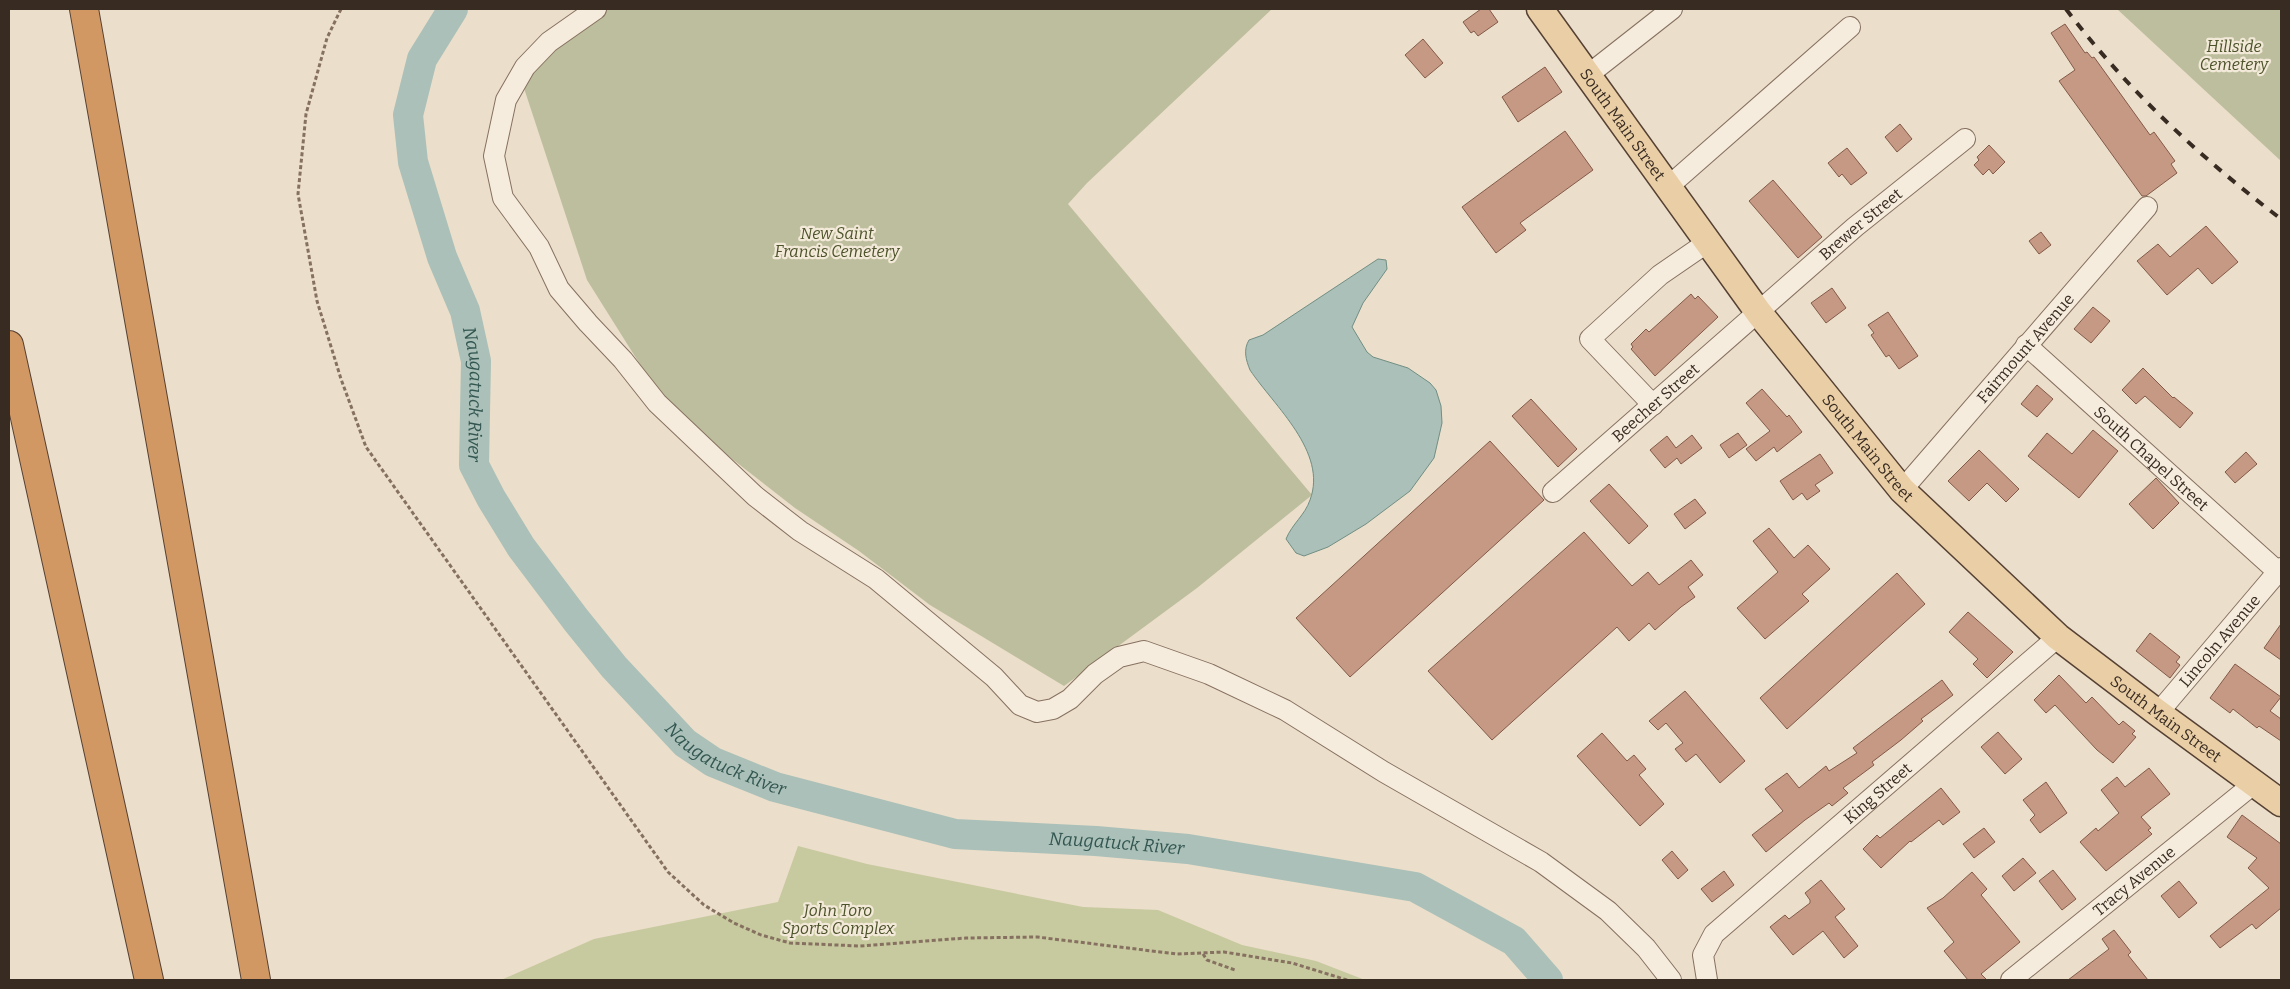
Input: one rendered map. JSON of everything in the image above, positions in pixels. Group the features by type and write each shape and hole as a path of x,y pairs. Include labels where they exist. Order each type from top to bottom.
{"highway":[{"path":"84,9 256,980"},
{"path":"9,345 149,980"}],"main road":[{"name":"South Main Street","path":"1540,9 1759,313 1902,490 2058,637 2158,713 2256,782 2281,802"}],"street":[{"path":"596,9 549,42 525,67 506,100 494,156 504,198 539,247 559,289 623,360 657,403 755,496 800,531 876,579 994,677 1020,705 1037,712 1053,709 1070,699 1095,674 1119,657 1144,651 1209,674 1285,710 1384,772 1541,862 1608,911 1646,948 1671,980"},
{"path":"1588,75 1672,9"},
{"path":"1669,186 1850,27"},
{"name":"Brewer Street","path":"1759,313 1855,227 1965,139"},
{"name":"Fairmount Avenue","path":"1902,490 2147,207"},
{"path":"1653,405 1590,339 1660,275 1708,242"},
{"name":"Beecher Street","path":"1553,492 1759,313"},
{"name":"South Chapel Street","path":"2026,345 2279,570"},
{"name":"Lincoln Avenue","path":"2158,713 2279,570"},
{"name":"King Street","path":"1707,980 1703,955 1714,934 2058,637"},
{"name":"Tracy Avenue","path":"2011,980 2256,782"}],"path":[{"path":"341,9 327,38 306,114 298,194 317,301 340,379 366,447 668,872 704,906 734,923 761,935 790,942 860,946 966,938 1037,937 1178,954 1224,952 1292,963 1347,980"},
{"path":"1202,954 1207,960 1235,970"}],"green space":[{"name":"New Saint Francis Cemetery","path":"584,9 1272,9 1087,183 1068,204 1312,495 1197,588 1064,686 930,605 859,551 795,508 709,441 658,393 587,280 522,82"},
{"name":"Hillside Cemetery","path":"2117,9 2281,9 2281,161"},
{"name":"John Toro Sports Complex","path":"798,846 867,864 1083,907 1158,910 1242,945 1316,961 1365,980 501,980 594,939 778,902"}],"water":[{"path":"1378,259 1386,260 1387,269 1363,303 1352,327 1367,352 1373,357 1408,368 1430,383 1436,390 1441,406 1442,423 1434,458 1410,491 1366,524 1328,547 1304,556 1296,553 1286,539 1310,500 1314,482 1312,464 1296,431 1250,370 1246,359 1246,348 1249,340 1263,335"}],"building":[{"path":"1481,9 1489,9 1498,22 1478,36 1474,31 1471,33 1463,22"},
{"path":"2065,24 2085,53 2087,52 2092,58 2094,57 2150,135 2154,132 2175,161 2171,164 2177,173 2146,196 2142,196 2059,81 2075,70 2051,33"},
{"path":"1423,39 1443,63 1425,78 1405,55"},
{"path":"1545,67 1562,92 1518,122 1502,97"},
{"path":"1900,124 1912,139 1897,152 1885,137"},
{"path":"1565,131 1593,170 1520,223 1526,230 1496,253 1462,207"},
{"path":"1989,145 2005,162 1993,174 1989,169 1983,175 1974,165 1979,160 1977,157"},
{"path":"1847,148 1867,173 1851,185 1842,174 1839,177 1828,163"},
{"path":"1773,180 1822,237 1798,258 1749,201"},
{"path":"2206,226 2238,262 2212,284 2198,268 2167,295 2137,261 2158,244 2170,257"},
{"path":"2041,232 2051,245 2039,254 2029,241"},
{"path":"1832,288 1846,308 1826,323 1811,303"},
{"path":"1691,294 1695,299 1698,296 1718,317 1655,376 1631,349 1633,347 1631,344 1646,329 1649,332"},
{"path":"2093,307 2110,321 2091,343 2074,329"},
{"path":"1888,312 1918,356 1899,369 1889,355 1886,357 1871,335 1874,333 1868,325"},
{"path":"2143,368 2173,398 2193,413 2180,428 2145,396 2136,404 2122,390"},
{"path":"2037,385 2053,399 2037,417 2021,404"},
{"path":"1762,389 1787,417 1789,415 1802,432 1777,452 1774,447 1756,461 1746,449 1770,431 1746,403"},
{"path":"1531,399 1577,449 1558,467 1512,416"},
{"path":"2093,430 2118,451 2079,498 2028,456 2047,433 2072,454"},
{"path":"1738,433 1747,445 1729,458 1720,445"},
{"path":"1692,435 1702,448 1681,464 1677,458 1665,468 1650,450 1667,436 1676,448"},
{"path":"1490,441 1544,500 1350,677 1296,618"},
{"path":"1979,450 2019,489 2006,502 1987,483 1969,501 1948,481"},
{"path":"2246,452 2257,464 2235,483 2225,472"},
{"path":"1820,454 1833,473 1815,485 1820,491 1807,500 1802,493 1793,500 1780,481"},
{"path":"2156,478 2179,503 2153,529 2129,504"},
{"path":"1609,484 1648,526 1629,544 1590,501"},
{"path":"1695,499 1706,513 1685,529 1674,514"},
{"path":"1769,528 1794,558 1808,545 1830,569 1802,594 1809,601 1765,639 1737,608 1778,572 1753,541"},
{"path":"1584,532 1632,586 1648,572 1659,585 1691,560 1703,575 1688,587 1695,597 1655,630 1649,623 1629,641 1617,627 1492,740 1428,671"},
{"path":"1897,573 1925,604 1787,729 1760,698"},
{"path":"1968,612 2013,652 1987,678 1973,664 1978,659 1949,632"},
{"path":"2281,624 2281,660 2264,648"},
{"path":"2150,633 2180,657 2176,662 2180,665 2170,678 2136,651"},
{"path":"2235,664 2281,697 2270,711 2281,719 2281,741 2259,726 2257,728 2233,709 2230,713 2210,698"},
{"path":"2059,675 2086,703 2092,697 2119,725 2123,721 2135,731 2132,734 2136,737 2113,763 2097,750 2055,705 2046,713 2034,700"},
{"path":"1942,680 1953,695 1921,719 1923,721 1872,762 1874,765 1843,788 1848,793 1832,806 1829,803 1805,820 1766,852 1752,835 1783,811 1765,789 1787,773 1799,788 1826,766 1829,771 1857,753 1853,748"},
{"path":"1685,691 1745,761 1720,783 1696,754 1686,762 1675,749 1683,743 1666,723 1658,730 1649,721"},
{"path":"1998,732 2022,759 2005,774 1981,747"},
{"path":"1602,733 1627,761 1634,755 1646,769 1639,775 1664,804 1640,826 1577,756"},
{"path":"2149,768 2170,794 2141,817 2151,828 2148,830 2152,834 2106,871 2080,842 2096,828 2098,831 2119,813 2101,790 2117,777 2125,787"},
{"path":"2046,782 2067,813 2040,833 2030,820 2035,815 2023,800"},
{"path":"1941,788 1960,812 1943,825 1939,820 1910,841 1881,868 1863,849 1877,835 1880,838"},
{"path":"2242,815 2281,844 2281,908 2256,929 2252,924 2220,948 2210,936 2269,888 2248,868 2257,858 2227,837"},
{"path":"1984,828 1995,842 1974,858 1963,844"},
{"path":"1672,851 1688,870 1678,879 1662,860"},
{"path":"2023,858 2036,873 2014,891 2002,876"},
{"path":"2053,870 2076,899 2062,910 2039,881"},
{"path":"1724,871 1734,885 1712,902 1701,889"},
{"path":"1972,872 1987,889 1981,895 2020,942 1981,974 1987,980 1968,980 1944,951 1954,942 1927,908 1943,898"},
{"path":"1821,880 1845,909 1835,917 1858,946 1844,958 1823,931 1793,955 1770,927 1785,915 1789,919 1810,903 1805,893"},
{"path":"2179,881 2197,903 2179,918 2161,896"},
{"path":"2114,930 2131,952 2128,955 2148,980 2068,980 2109,949 2102,939"}],"waterway":[{"name":"Naugatuck River","path":"453,9 422,59 408,115 413,162 442,257 465,311 476,361 474,465 491,498 521,547 576,620 614,667 685,743 713,762 775,787 955,834 1096,841 1188,849 1415,887 1514,941 1548,980"}],"railway":[{"path":"2066,9 2089,39 2166,122 2222,172 2281,219"}]}
